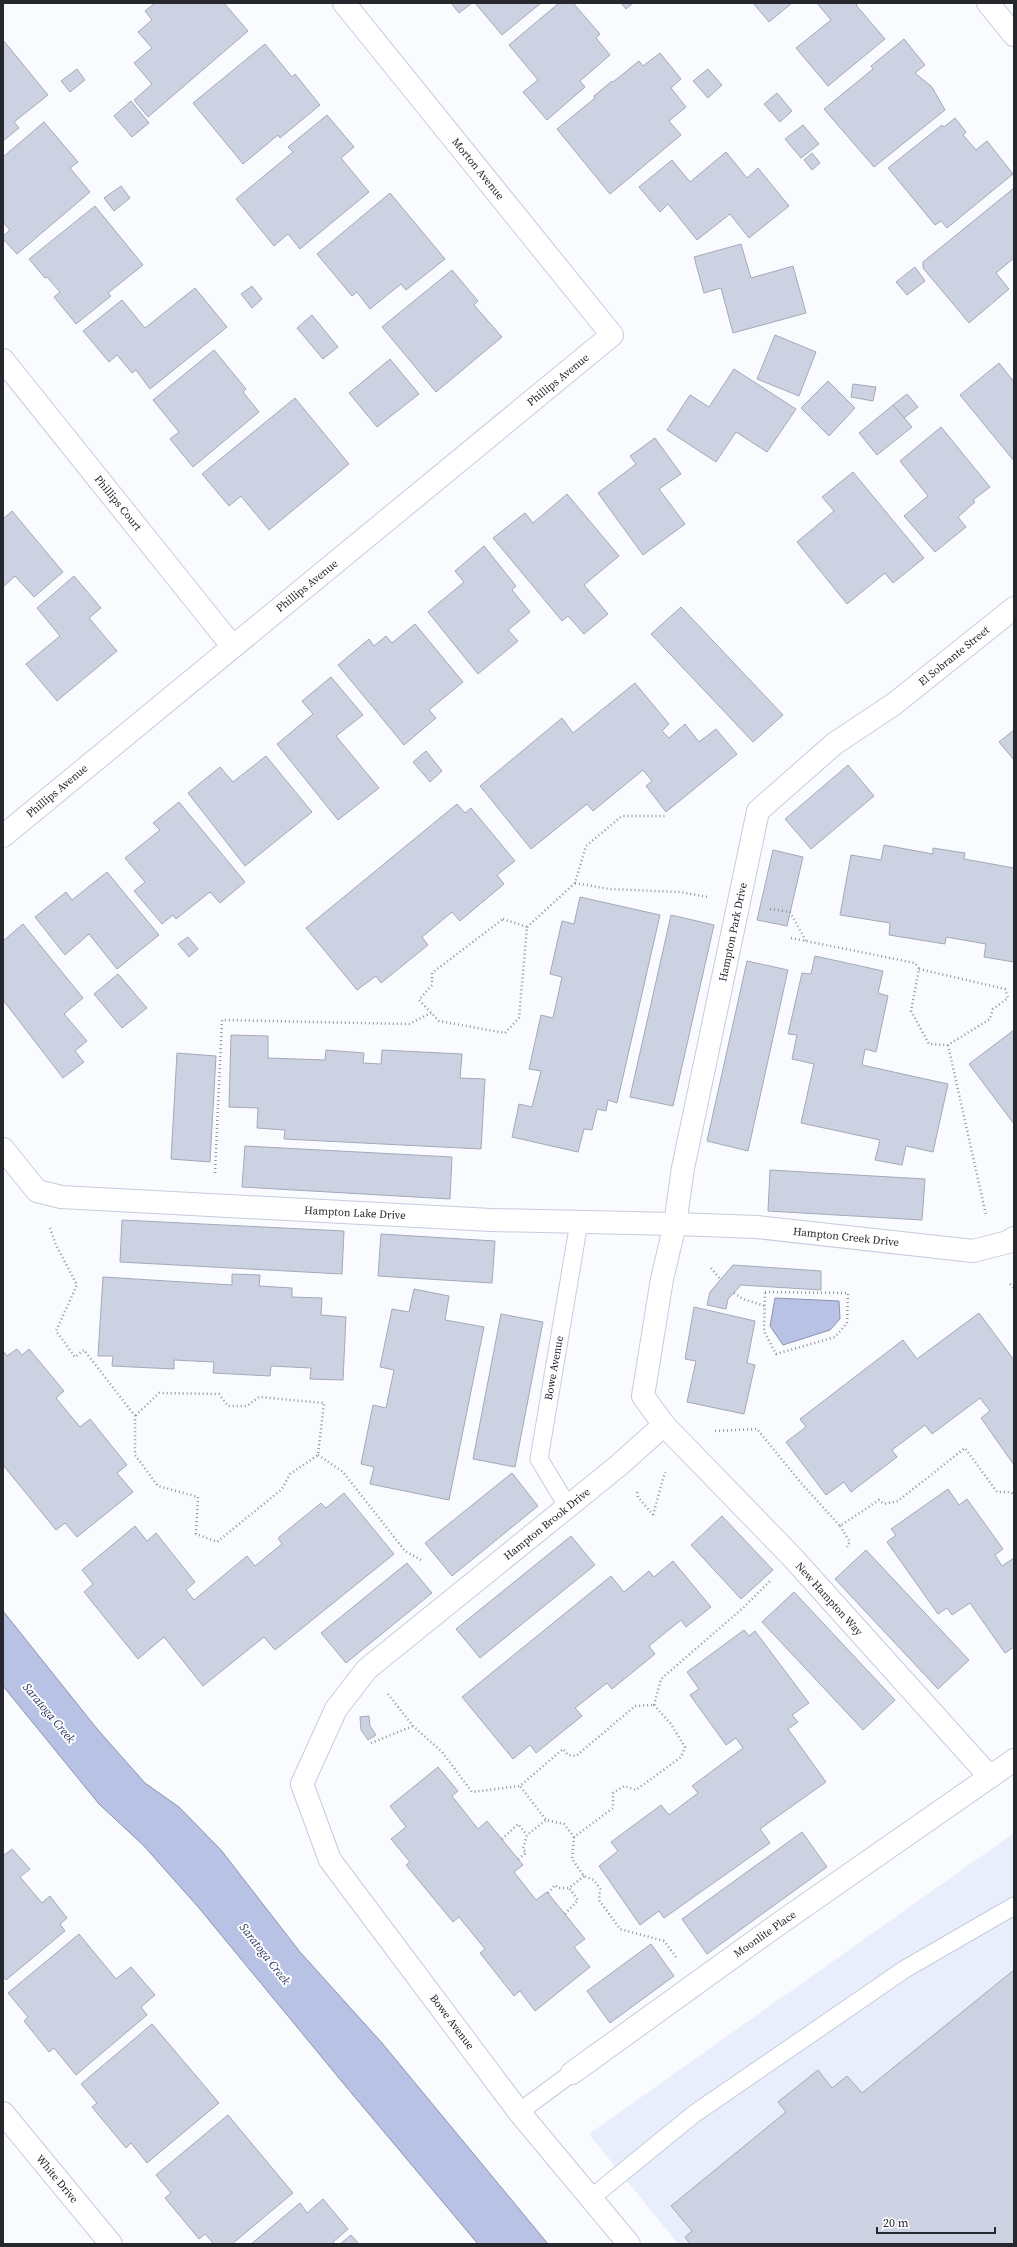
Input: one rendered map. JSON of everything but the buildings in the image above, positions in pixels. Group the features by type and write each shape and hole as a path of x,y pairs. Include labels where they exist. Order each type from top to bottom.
{"street":[{"name":"Morton Avenue","path":"344,3 612,335"},
{"path":"988,3 1014,35"},
{"name":"Phillips Avenue","path":"3,836 612,335"},
{"name":"Phillips Court","path":"3,360 233,647"},
{"name":"El Sobrante Street","path":"894,704 1014,608"},
{"name":"Hampton Park Drive","path":"675,1224 683,1168 758,811 834,744 894,704"},
{"name":"Hampton Lake Drive","path":"3,1149 36,1191 61,1197 491,1220 675,1224"},
{"path":"664,1425 643,1396 662,1279 675,1224"},
{"name":"Hampton Creek Drive","path":"675,1224 757,1227 972,1251 1008,1242 1014,1238"},
{"name":"Hampton Brook Drive","path":"302,1784 336,1709 367,1669 618,1466 664,1425"},
{"name":"New Hampton Way","path":"664,1425 798,1563 990,1777"},
{"name":"Moonlite Place","path":"572,2073 695,1984 1014,1760"},
{"name":"Bowe Avenue","path":"302,1784 330,1860 519,2112 629,2244"},
{"name":"White Drive","path":"3,2113 111,2244"}],"lane":[{"name":"Bowe Avenue","path":"568,1507 539,1459 579,1222"},
{"path":"591,2198 694,2114 906,1969 1014,1906"},
{"name":"Moonlite Place","path":"519,2112 572,2073"}],"path":[{"path":"527,927 503,918 432,973 432,985 420,1000 439,1021 505,1032 520,1018 527,927 575,883 586,846 622,816 667,816"},
{"path":"575,883 609,889 680,892 710,898"},
{"path":"767,909 790,912 806,941"},
{"path":"791,938 915,963 919,969 912,1011 928,1044 948,1045 990,1019 992,1009 1008,998 1005,989 919,969"},
{"path":"215,1175 222,1020 409,1024 432,1013"},
{"path":"948,1045 987,1219"},
{"path":"49,1224 56,1245 77,1285 56,1331 75,1356 84,1350 135,1416 135,1455 158,1486 198,1497 196,1534 217,1542 282,1489 290,1474 318,1455 324,1403 259,1396 247,1406 228,1406 219,1394 160,1393 135,1416"},
{"path":"711,1268 721,1280"},
{"path":"1010,1284 1014,1288"},
{"path":"765,1292 848,1294 847,1323 835,1337 776,1354 764,1332 765,1306 765,1292"},
{"path":"734,1293 743,1299 765,1306"},
{"path":"707,1431 757,1429 801,1483 840,1526 850,1542 847,1547"},
{"path":"840,1526 879,1500 884,1504 898,1501 965,1448 997,1492 1011,1492 1014,1496"},
{"path":"318,1455 343,1472 405,1551 421,1560"},
{"path":"636,1488 638,1497 654,1515 666,1466"},
{"path":"654,1706 661,1679 744,1607 776,1574"},
{"path":"386,1692 413,1726 442,1752 472,1792 520,1786 563,1749 568,1755 576,1756 635,1706 654,1706 671,1724 685,1747 681,1757 636,1790 624,1786 613,1793 613,1808 574,1837"},
{"path":"372,1743 413,1726"},
{"path":"520,1786 546,1820 564,1824 574,1837 572,1859 584,1876 594,1880 600,1889 599,1900 620,1928 664,1941 695,1984"},
{"path":"518,1859 526,1853 523,1849 527,1835 546,1820"},
{"path":"502,1839 518,1824 527,1835"},
{"path":"548,1893 555,1885 558,1888 569,1888 584,1876"},
{"path":"565,1914 578,1900 569,1888"}],"shaded area":[{"path":"1014,1833 1014,2244 678,2244 589,2134"}],"water":[{"path":"775,1298 839,1301 840,1319 830,1330 783,1345 770,1326"},
{"name":"Saratoga Creek","path":"3,1611 98,1730 145,1783 179,1807 221,1850 300,1952 382,2043 548,2244 478,2244 199,1908 144,1846 99,1804 3,1686"}]}
